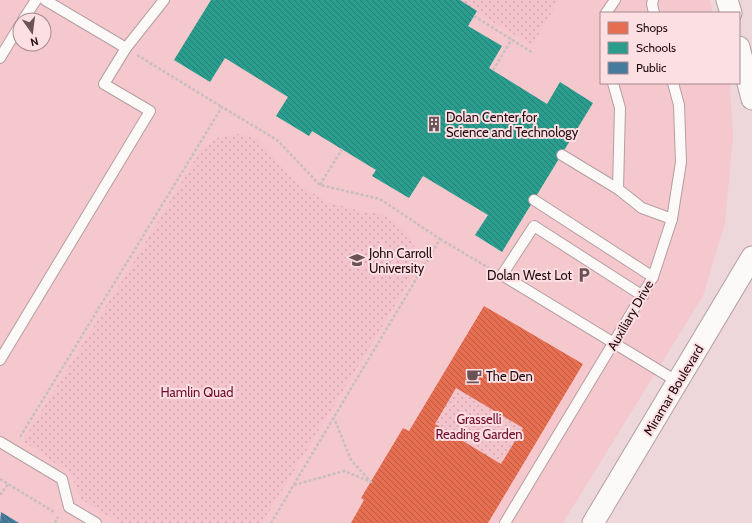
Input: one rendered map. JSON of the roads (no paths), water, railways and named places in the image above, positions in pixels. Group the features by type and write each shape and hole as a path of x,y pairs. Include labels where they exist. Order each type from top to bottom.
{"street":[{"path":"727,0 731,12"},
{"path":"740,51 752,99"},
{"name":"Miramar Boulevard","path":"593,523 752,257"}],"lane":[{"path":"28,12 36,0"},
{"path":"46,0 126,48"},
{"path":"0,360 150,111 104,84 126,48 164,0"},
{"path":"607,12 615,0"},
{"path":"653,0 652,4 654,12"},
{"path":"0,58 12,39"},
{"path":"613,84 620,108 618,190"},
{"name":"Auxiliary Drive","path":"504,523 614,344 653,277 672,219 681,162 679,105 673,84"},
{"path":"562,155 618,190 642,208 672,219"},
{"path":"534,200 653,277"},
{"path":"643,296 534,226 502,275 678,382"},
{"path":"0,442 62,479 69,507 96,523"}],"place":[{"name":"Dolan Center for Science and Technology","path":"434,124"},
{"name":"John Carroll University","path":"357,260"},
{"name":"Dolan West Lot","path":"584,275"},
{"name":"The Den","path":"474,376"}],"park label":[{"name":"Hamlin Quad","path":"197,392"},
{"name":"Grasselli Reading Garden","path":"479,426"}]}
